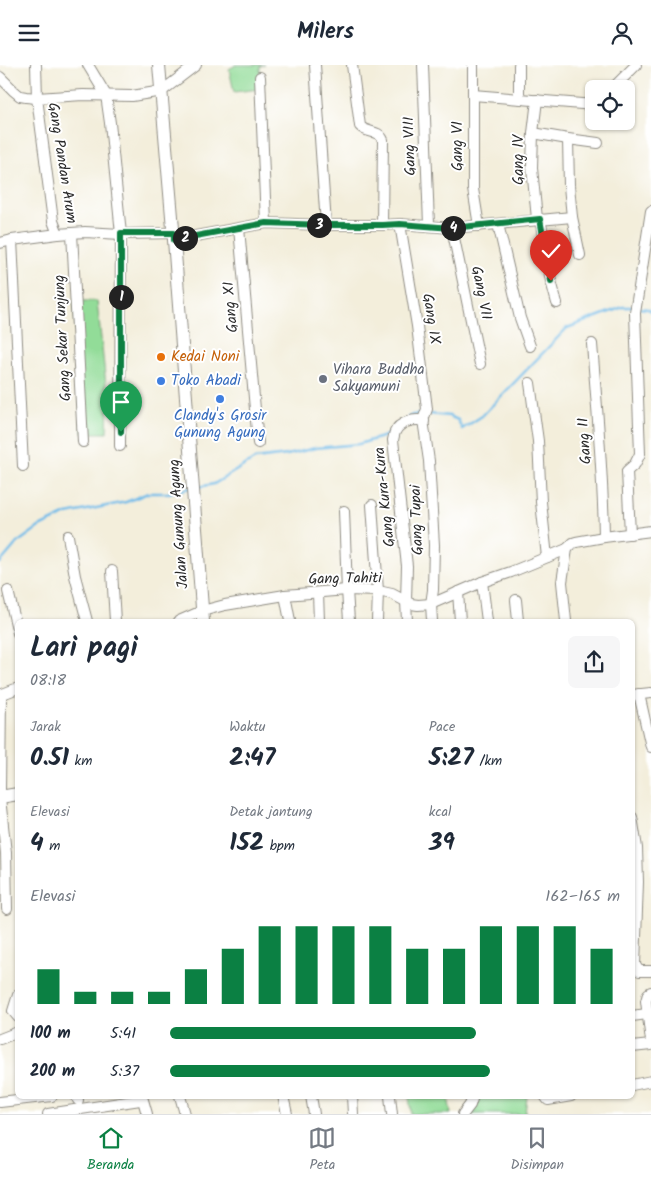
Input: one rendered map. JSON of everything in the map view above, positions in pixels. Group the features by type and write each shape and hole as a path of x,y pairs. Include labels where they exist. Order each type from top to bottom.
{"main road":[{"name":"Jalan Gunung Agung","path":"159,65 174,236 202,616"},
{"path":"0,797 15,794"}],"street":[{"name":"Gang Pandan Arum","path":"36,65 37,98 53,221 58,234"},
{"path":"88,65 106,95 121,233 120,446"},
{"path":"0,77 20,96 37,98 83,95 132,96 162,91 196,65"},
{"path":"315,65 326,225"},
{"path":"352,65 360,126 364,130 374,131 379,134 383,140 382,225"},
{"name":"Gang VIII","path":"423,65 429,225"},
{"name":"Gang VI","path":"473,65 473,189 479,226"},
{"path":"519,65 519,98"},
{"path":"621,80 636,65"},
{"path":"260,77 266,223"},
{"path":"473,95 585,104"},
{"name":"Gang IV","path":"537,100 533,133 532,177 538,219 557,303"},
{"path":"533,133 598,143"},
{"path":"568,139 572,217 580,255"},
{"path":"630,533 627,471 635,464 640,453 635,313 651,211"},
{"path":"0,243 85,232 174,236 266,223 326,225 400,224 452,228 572,217"},
{"name":"Gang IX","path":"400,224 417,325 425,416"},
{"path":"498,224 520,318 530,345"},
{"name":"Gang XI","path":"239,228 258,443"},
{"name":"Gang VII","path":"452,228 480,364"},
{"name":"Gang Sekar Tunjung","path":"72,233 83,442"},
{"path":"12,240 23,465"},
{"name":"Gang II","path":"592,344 601,457 604,537"},
{"path":"530,383 538,441 541,502 547,557"},
{"name":"Gang Kura-Kura","path":"407,619 407,559 393,440 397,428 425,416"},
{"name":"Gang Tupai","path":"425,416 434,545 432,619"},
{"path":"372,505 378,591 377,619"},
{"path":"344,511 349,619"},
{"path":"432,604 482,582 512,572 567,549 576,542 651,531"},
{"path":"68,537 75,576 86,619"},
{"path":"566,619 562,582 567,549"},
{"path":"112,571 115,619"},
{"path":"482,582 487,619"},
{"path":"8,591 15,620"},
{"name":"Gang Tahiti","path":"188,619 202,616 225,605 285,595 347,591 378,591 392,594 418,605 432,604"},
{"path":"458,592 460,619"},
{"path":"318,593 319,619"},
{"path":"285,595 290,619"},
{"path":"516,600 518,619"},
{"path":"0,793 0,695 15,689"},
{"path":"651,693 636,694 651,747"},
{"path":"0,797 6,853 7,909"},
{"path":"635,836 638,882 635,965 639,971 651,971"},
{"path":"651,992 646,997 651,1041"},
{"path":"635,1016 647,1014"},
{"path":"0,1039 15,1034"},
{"path":"635,1047 651,1045"},
{"path":"635,1084 651,1081"},
{"path":"0,1102 26,1099"},
{"path":"181,1099 185,1114"},
{"path":"284,1099 287,1114"},
{"path":"312,1099 314,1114"},
{"path":"352,1099 353,1114"},
{"path":"390,1099 392,1114"},
{"path":"463,1114 472,1099"},
{"path":"48,1114 140,1100 144,1102 147,1114"}],"green space":[{"path":"236,65 265,65 260,66 260,89 234,92 229,69"},
{"path":"74,301 97,301 108,403 107,433 82,433"},
{"path":"409,1099 448,1099 451,1114 411,1114"},
{"path":"471,1099 527,1099 525,1114 473,1114"}],"waterway":[{"path":"429,414 449,416 458,420 462,429 482,416 567,328 623,307 633,307"},
{"path":"639,308 651,311"},
{"path":"409,417 423,414"},
{"path":"198,487 214,484 255,459 287,455 315,448 359,444 385,436 391,432"},
{"path":"0,563 17,543 39,527 67,514 126,502 148,493 168,493 190,488"}],"place":[{"name":"Kedai Noni","path":"161,357"},
{"name":"Vihara Buddha Sakyamuni","path":"323,379"},
{"name":"Toko Abadi","path":"161,381"},
{"name":"Clandy's Grosir Gunung Agung","path":"220,399"}],"route":[{"path":"121,432 121,233 174,233 174,240 266,223 326,225 400,224 452,228 540,219 551,281"}]}
